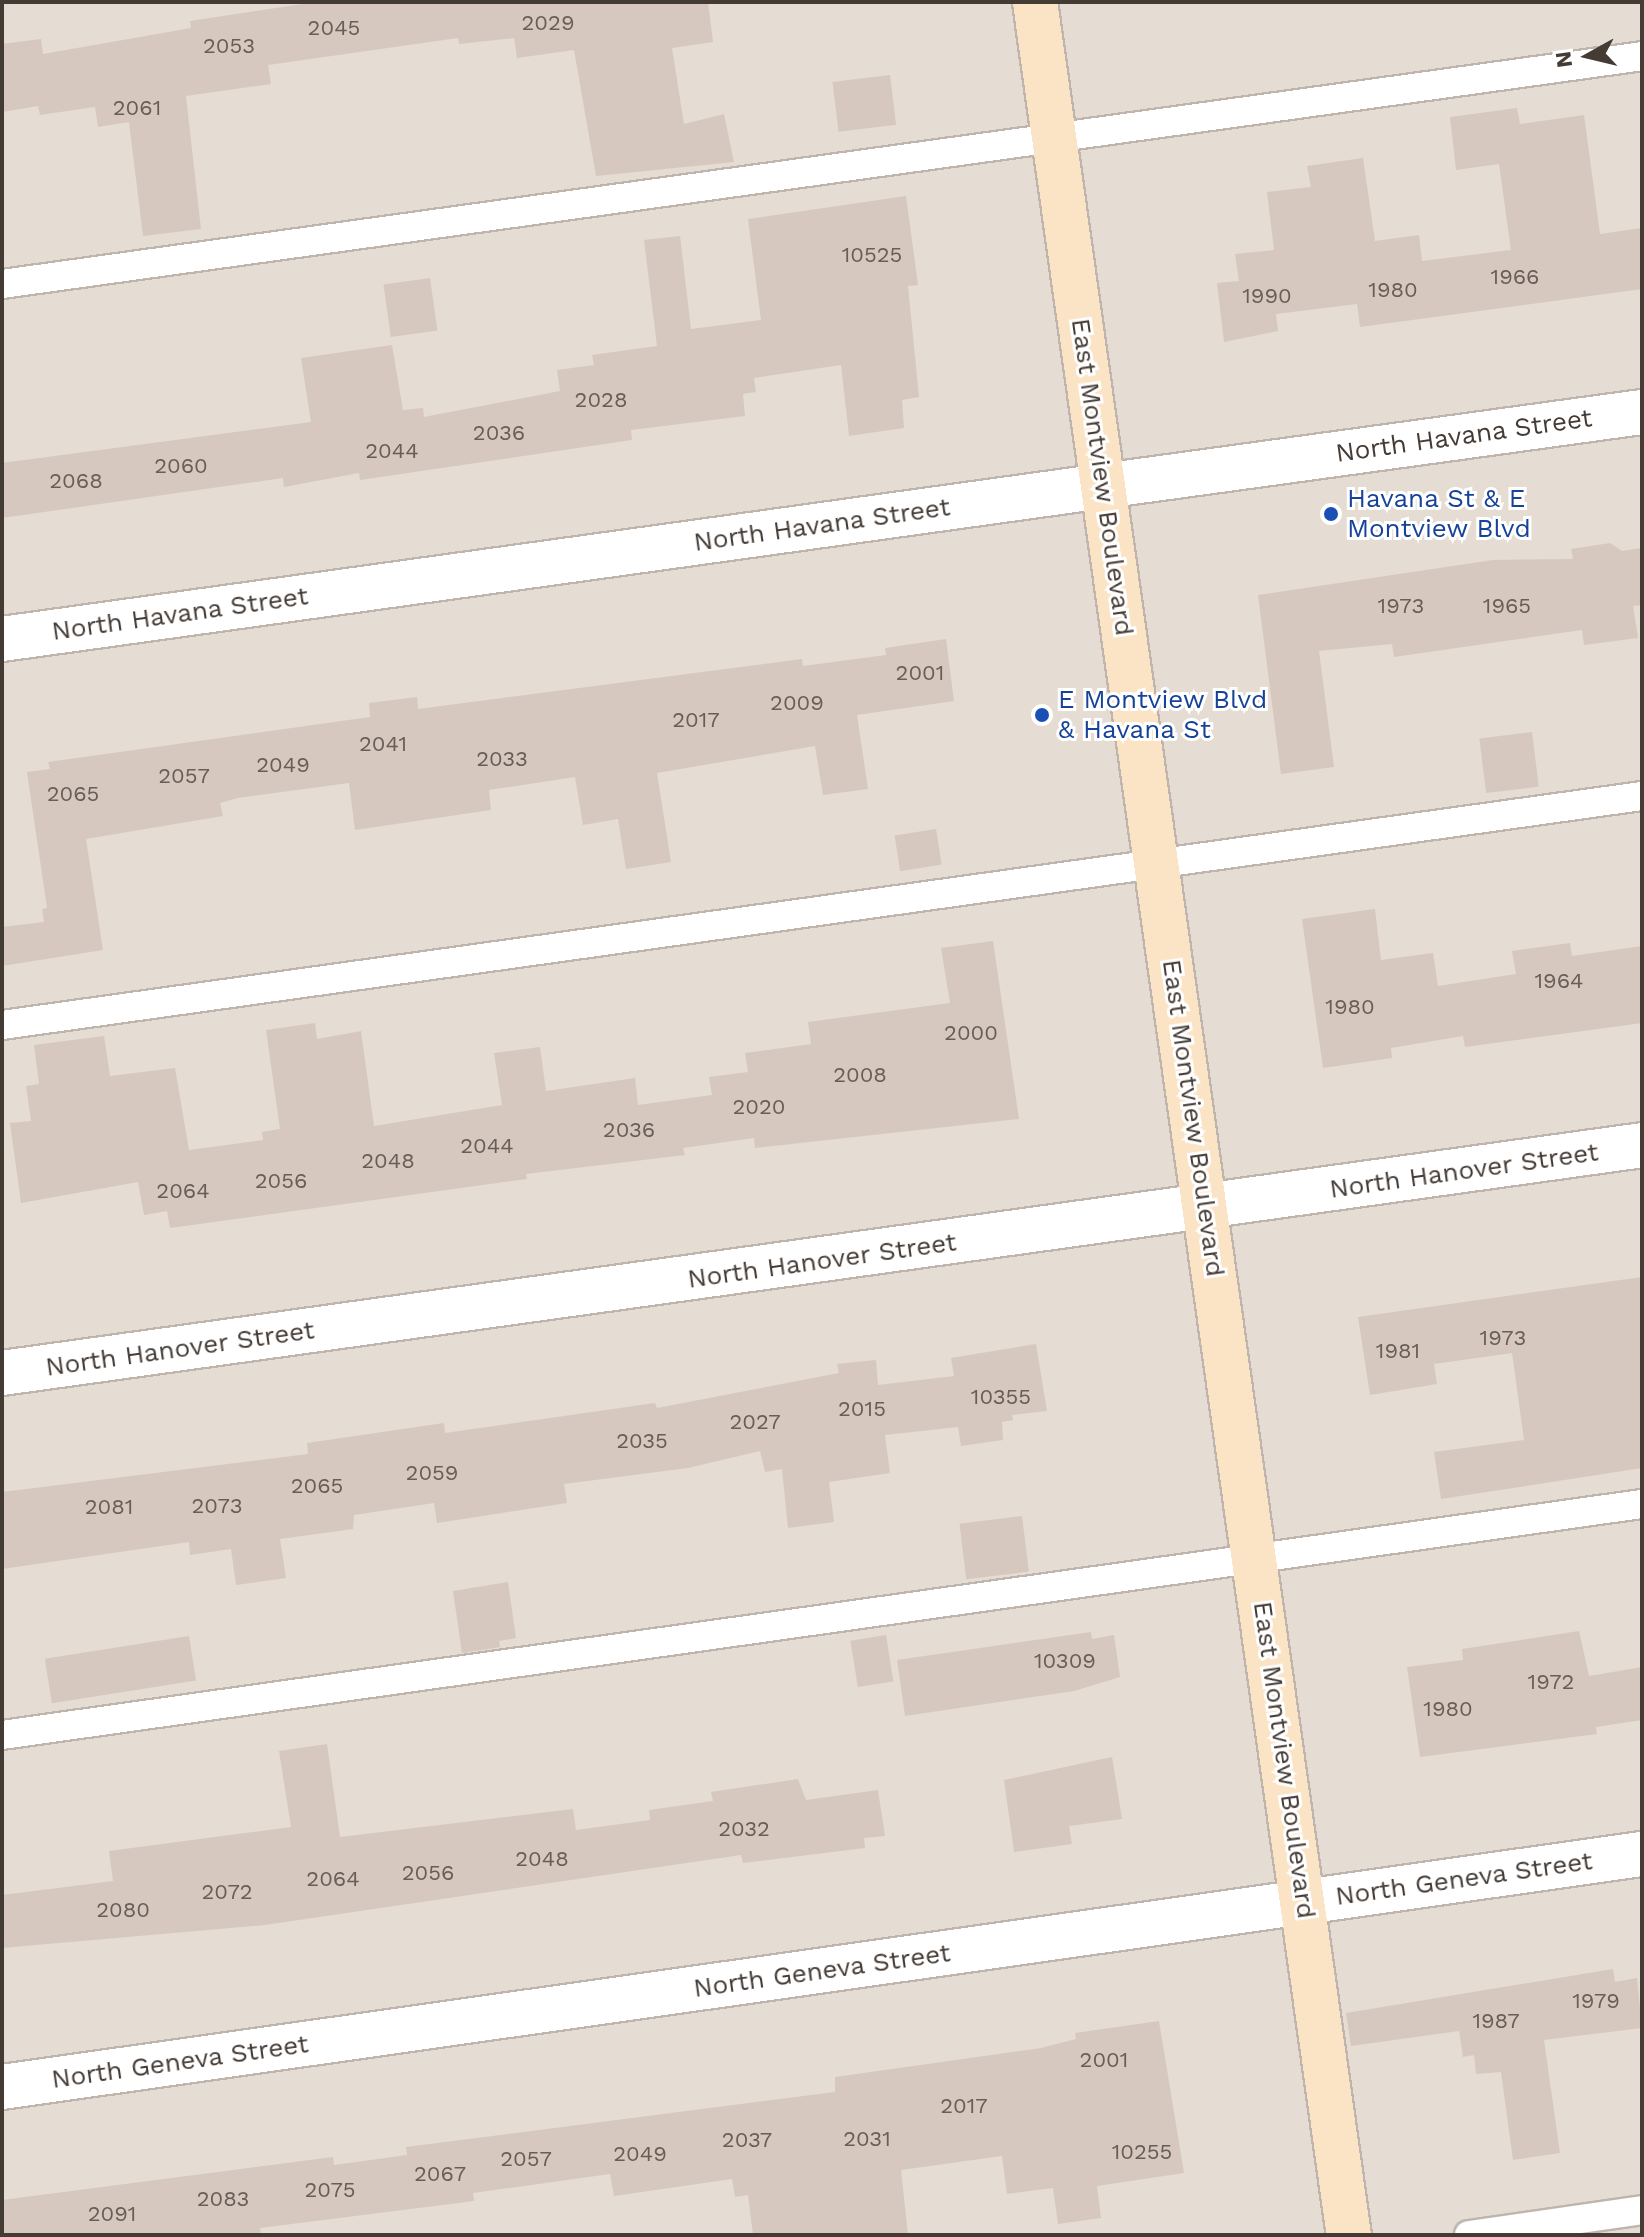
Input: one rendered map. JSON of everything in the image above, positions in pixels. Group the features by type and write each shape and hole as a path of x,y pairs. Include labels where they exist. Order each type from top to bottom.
{"main road":[{"name":"East Montview Boulevard","path":"1035,2 1349,2235"}],"street":[{"name":"North Havana Street","path":"2,639 1642,412"},
{"name":"North Hanover Street","path":"2,1373 1642,1145"},
{"name":"North Geneva Street","path":"2,2087 1642,1854"}],"lane":[{"path":"2,284 1642,56"},
{"path":"2,1025 1156,861 1642,796"},
{"path":"2,1735 1642,1504"},
{"path":"1469,2235 1642,2210"}],"shaded area":[{"path":"2,2 1642,2 1642,2235 2,2235"}],"building":[{"path":"316,2 708,2 713,42 672,48 684,124 724,114 734,162 596,176 574,50 517,58 514,38 459,44 458,38 268,65 271,84 186,96 201,229 143,236 129,122 98,127 95,107 40,115 38,106 2,112 2,44 41,39 43,54 191,28 190,21"},
{"path":"890,75 896,125 839,132 832,82"},
{"path":"1517,108 1520,124 1584,115 1600,234 1642,228 1642,289 1360,327 1357,304 1276,314 1278,331 1224,342 1217,283 1239,281 1235,254 1274,250 1267,192 1311,187 1307,166 1363,158 1375,241 1419,235 1422,261 1511,250 1499,164 1456,170 1450,117"},
{"path":"906,196 918,285 908,286 919,397 902,400 904,428 849,436 841,365 754,378 756,392 743,394 745,416 631,430 632,440 360,480 359,473 284,487 283,478 2,518 2,463 311,422 301,358 392,345 403,410 423,408 424,417 560,391 557,370 594,365 592,355 657,346 644,240 680,236 691,329 761,320 748,219"},
{"path":"430,278 437,330 391,337 383,285"},
{"path":"1610,543 1622,551 1642,548 1642,605 1633,606 1638,638 1584,645 1582,630 1394,657 1392,644 1319,651 1334,767 1281,774 1258,595 1493,560 1573,559 1571,549"},
{"path":"946,639 954,701 857,715 868,789 823,795 815,746 657,773 671,862 626,869 618,819 583,825 575,777 489,790 491,810 355,830 349,783 238,798 220,803 223,816 86,839 103,950 2,966 2,927 44,922 42,909 47,908 27,772 50,769 48,762 370,717 369,703 417,697 418,709 802,659 803,666 886,655 885,648"},
{"path":"1532,732 1539,787 1486,793 1479,738"},
{"path":"936,829 942,865 900,871 895,836"},
{"path":"1375,909 1381,960 1433,953 1438,986 1516,974 1512,951 1570,943 1572,956 1642,946 1642,1023 1465,1047 1463,1036 1391,1048 1392,1058 1323,1068 1302,919"},
{"path":"993,941 1019,1119 755,1148 754,1138 683,1148 685,1155 526,1174 527,1179 170,1228 167,1211 144,1215 138,1182 21,1203 10,1123 31,1121 26,1086 39,1084 34,1045 104,1036 110,1076 175,1068 189,1150 263,1140 262,1132 280,1129 266,1030 315,1023 317,1039 361,1031 374,1126 502,1105 494,1053 540,1047 546,1091 635,1078 638,1105 712,1095 709,1077 748,1072 745,1053 811,1044 808,1022 950,1003 941,948"},
{"path":"1642,1277 1642,1468 1441,1499 1434,1452 1524,1440 1512,1353 1434,1364 1437,1384 1370,1395 1358,1317"},
{"path":"1036,1344 1047,1411 1012,1415 1013,1420 1002,1422 1003,1440 961,1446 958,1427 885,1435 890,1473 829,1482 834,1522 788,1528 782,1469 765,1472 760,1451 688,1468 564,1484 567,1503 437,1523 434,1503 354,1515 353,1529 280,1539 286,1578 236,1585 231,1549 190,1555 189,1542 2,1569 2,1492 308,1454 307,1443 444,1423 445,1433 655,1403 657,1408 839,1373 837,1364 876,1360 878,1385 954,1376 951,1358"},
{"path":"1022,1516 1029,1572 966,1579 959,1524"},
{"path":"508,1582 516,1638 499,1641 500,1647 462,1653 453,1591"},
{"path":"1579,1631 1589,1676 1642,1667 1642,1720 1596,1727 1597,1734 1420,1757 1407,1667 1463,1660 1462,1649"},
{"path":"1091,1632 1092,1639 1114,1635 1120,1677 1074,1691 905,1716 897,1660"},
{"path":"886,1635 893,1681 858,1687 850,1641"},
{"path":"189,1636 196,1680 52,1703 45,1659"},
{"path":"327,1744 340,1837 573,1809 576,1830 650,1820 649,1810 713,1801 711,1792 798,1779 806,1800 878,1790 885,1836 864,1838 865,1848 743,1863 741,1855 265,1925 2,1948 2,1895 113,1881 109,1851 291,1827 279,1751"},
{"path":"1112,1757 1122,1819 1069,1826 1072,1844 1014,1852 1004,1780"},
{"path":"1613,1969 1615,1982 1637,1978 1642,2028 1544,2040 1560,2153 1513,2160 1501,2072 1476,2074 1474,2055 1463,2057 1459,2031 1351,2046 1346,2013"},
{"path":"1159,2021 1184,2173 1097,2186 1101,2218 1058,2224 1053,2188 1007,2194 1002,2156 901,2170 908,2235 753,2235 748,2195 735,2197 732,2179 614,2196 610,2174 473,2193 474,2201 260,2228 261,2235 2,2235 2,2200 333,2157 334,2165 407,2155 406,2147 835,2092 835,2077 1041,2048 1076,2039 1075,2033"}],"place":[{"name":"Havana St & E Montview Blvd","path":"1331,514"},
{"name":"E Montview Blvd & Havana St","path":"1042,715"}]}
